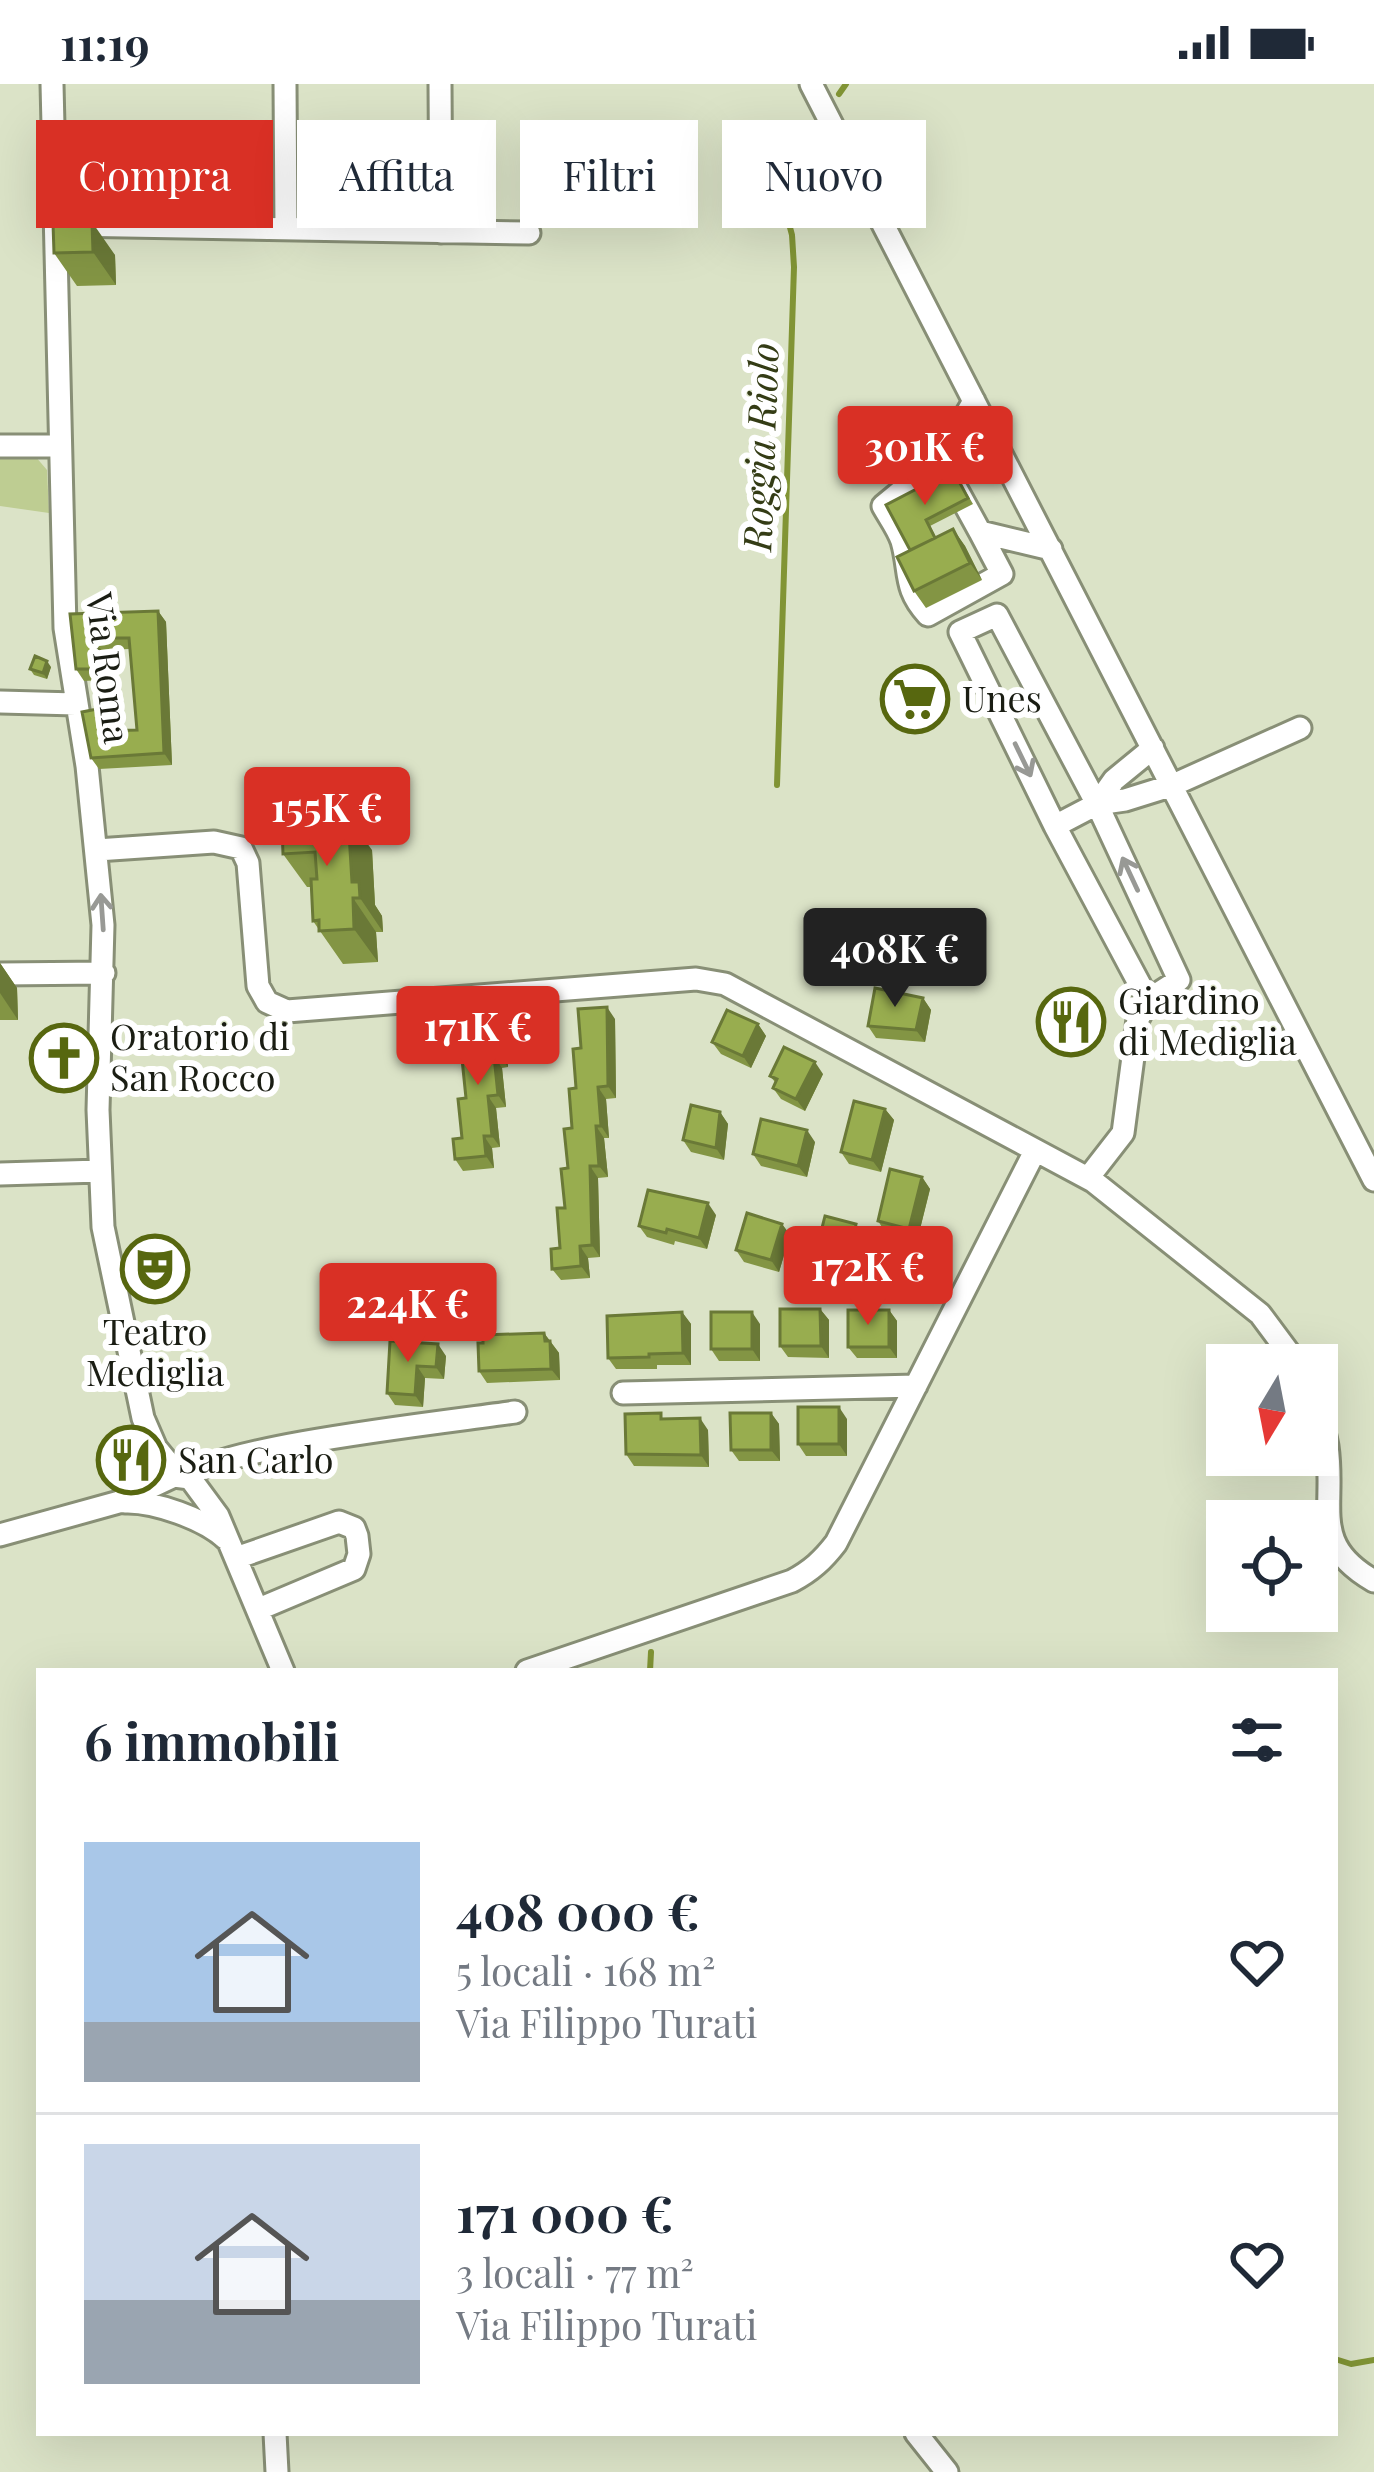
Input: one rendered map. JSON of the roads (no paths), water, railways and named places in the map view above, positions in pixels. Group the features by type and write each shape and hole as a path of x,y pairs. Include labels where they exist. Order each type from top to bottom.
{"street":[{"name":"Via Roma","path":"52,84 53,120"},
{"path":"285,84 286,229"},
{"path":"440,84 441,232"},
{"path":"811,84 1374,1180"},
{"name":"Via Roma","path":"54,228 65,628 97,850 104,973 100,1171 105,1249 136,1389 156,1448 214,1510 282,1668"},
{"path":"228,228 529,233"},
{"path":"940,459 1002,574 928,615 914,600 902,541 883,506 940,459 974,401"},
{"path":"0,446 58,446"},
{"path":"980,532 1051,549"},
{"path":"1088,1178 1123,1133 1138,1019 1148,1000 1179,980 1097,804 997,615 959,632 1148,1000"},
{"path":"0,702 76,704"},
{"path":"1055,826 1097,804 1173,785 1300,728"},
{"path":"1097,804 1114,780 1153,748"},
{"path":"97,850 214,842 241,848 248,870 258,986 267,1002 278,1009 711,980 824,1035 1088,1178 1260,1314 1282,1344"},
{"path":"0,974 104,973"},
{"path":"536,1668 810,1572 836,1543 1035,1151"},
{"path":"0,1174 100,1171"},
{"path":"623,1393 916,1386"},
{"path":"173,1512 160,1493 210,1463 515,1412"},
{"path":"1328,1476 1329,1533 1344,1561 1374,1581"},
{"path":"0,1535 183,1479"},
{"path":"173,1512 190,1512 197,1504 183,1479"},
{"path":"119,1502 148,1502 204,1522 231,1548 328,1523 354,1528 359,1554 354,1569 259,1609"},
{"path":"275,2436 277,2472"},
{"path":"918,2436 947,2472"}],"waterway":[{"name":"Roggia Riolo","path":"839,94 846,84"},
{"name":"Roggia Riolo","path":"777,785 794,267 790,228"},
{"name":"Roggia Riolo","path":"650,1668 651,1652"},
{"name":"Roggia Riolo","path":"1338,2360 1351,2364 1374,2360"}],"place":[{"name":"Unes","path":"915,699"},
{"name":"Giardino di Mediglia","path":"1071,1022"},
{"name":"Oratorio di San Rocco","path":"64,1058"},
{"name":"Teatro Mediglia","path":"155,1269"},
{"name":"San Carlo","path":"131,1460"}]}
